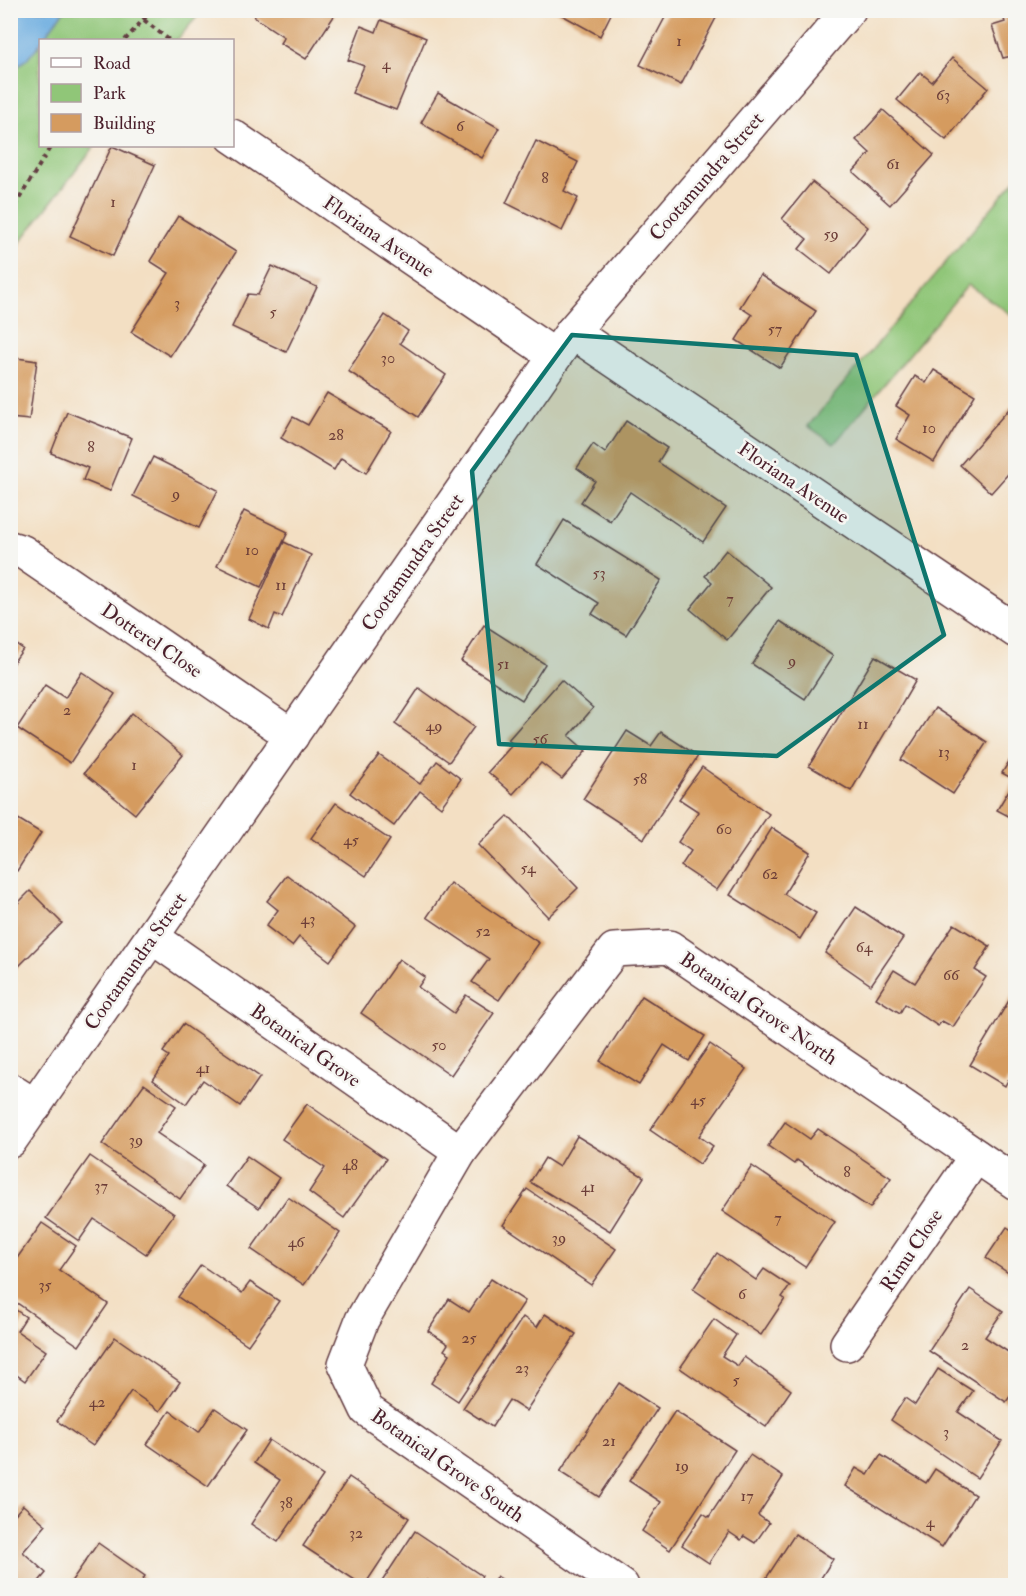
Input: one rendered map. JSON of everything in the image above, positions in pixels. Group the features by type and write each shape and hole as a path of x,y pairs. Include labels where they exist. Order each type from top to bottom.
{"street":[{"name":"Cootamundra Street","path":"10,1141 23,1098 152,937 563,344 842,13"},
{"name":"Floriana Avenue","path":"234,137 1016,631"},
{"name":"Dotterel Close","path":"10,548 23,552 292,736"},
{"name":"Botanical Grove","path":"152,937 460,1152"},
{"name":"Botanical Grove North","path":"460,1152 614,950 669,947 1016,1183"},
{"name":"Botanical Grove South","path":"460,1152 362,1320 345,1364 367,1410 622,1586"},
{"name":"Rimu Close","path":"847,1344 976,1156"}],"path":[{"path":"126,39 152,10"},
{"path":"144,20 168,39"},
{"path":"10,214 50,147"}],"highlighted area":[{"path":"572,335 856,355 944,635 777,756 499,744 472,471"}],"green space":[{"path":"11,11 202,11 178,39 39,39 39,147 94,147 11,254"},
{"path":"1015,180 1015,317 968,285 834,444 808,426"}],"water":[{"path":"11,10 76,10 64,11 43,39 39,39 39,44 33,52 19,66 11,70"}],"building":[{"path":"259,10 338,10 306,59 280,43 284,37 254,17"},
{"path":"553,10 613,10 600,36"},
{"path":"669,10 711,10 718,14 681,85 640,65"},
{"path":"1001,10 1016,10 1016,55 1003,58 992,26 1005,22"},
{"path":"381,20 426,38 396,110 352,93 364,66 348,60 361,26 376,32"},
{"path":"952,58 988,88 946,140 897,100 920,72 932,82"},
{"path":"438,93 499,128 482,158 421,123"},
{"path":"883,110 934,155 890,205 853,172 870,153 856,140"},
{"path":"536,141 578,162 564,191 578,198 562,231 506,203"},
{"path":"112,147 155,165 113,256 70,236"},
{"path":"812,182 868,227 831,274 799,249 807,239 782,219"},
{"path":"178,216 236,252 170,356 131,332 169,273 150,261"},
{"path":"272,266 317,287 286,352 232,327 248,294 258,295"},
{"path":"760,275 816,311 780,368 736,340 752,315 740,307"},
{"path":"385,315 408,331 400,343 446,375 418,417 348,371"},
{"path":"10,357 37,361 29,420 10,418"},
{"path":"934,370 975,395 934,462 896,439 910,415 896,406 915,376 926,383"},
{"path":"327,393 391,431 366,473 341,458 334,470 281,438 293,417 308,425"},
{"path":"1016,401 1016,465 991,493 960,465"},
{"path":"67,412 132,438 110,491 83,480 88,468 51,453"},
{"path":"626,421 667,448 658,462 726,508 703,542 630,492 610,521 581,502 595,481 577,468 593,444 605,453"},
{"path":"153,457 218,490 199,528 133,496"},
{"path":"244,511 288,532 261,587 217,566"},
{"path":"564,520 661,580 626,635 592,614 599,603 537,564"},
{"path":"284,542 311,555 282,617 275,614 269,629 249,619"},
{"path":"726,550 771,587 727,640 690,609 712,582 705,576"},
{"path":"780,621 833,656 805,699 752,664"},
{"path":"484,625 545,664 522,700 461,661"},
{"path":"10,640 23,649 10,667"},
{"path":"875,656 916,680 851,791 809,766"},
{"path":"82,672 115,694 70,763 17,728 45,685 65,698"},
{"path":"561,680 593,708 569,736 586,751 562,779 541,763 513,794 488,772 513,744 508,740"},
{"path":"419,688 474,727 449,762 395,724"},
{"path":"935,708 987,742 953,794 901,760"},
{"path":"132,713 183,755 135,814 84,773"},
{"path":"627,731 651,746 661,732 698,756 644,839 583,799"},
{"path":"1016,750 1016,820 997,810 1015,780 1002,773"},
{"path":"379,755 420,784 437,761 461,779 441,807 420,791 394,826 350,793"},
{"path":"702,767 769,814 717,890 681,866 691,851 678,842 699,812 679,799"},
{"path":"336,803 390,840 366,876 311,838"},
{"path":"10,814 41,833 17,871 10,867"},
{"path":"508,816 578,888 548,917 478,845"},
{"path":"772,828 810,852 784,894 816,913 800,939 730,895"},
{"path":"287,875 355,927 330,961 299,937 292,946 266,926 278,910 267,901"},
{"path":"450,883 539,943 499,1000 472,982 489,959 427,917"},
{"path":"30,891 62,923 10,975 10,911"},
{"path":"856,907 903,938 871,985 825,953"},
{"path":"954,924 990,946 975,970 986,977 953,1027 942,1021 938,1026 905,1004 900,1013 876,998 894,970 915,983"},
{"path":"399,959 425,977 418,987 454,1013 466,995 494,1013 451,1075 361,1013"},
{"path":"1016,989 1016,1084 1008,1080 1005,1086 970,1065"},
{"path":"642,996 705,1036 689,1061 664,1045 639,1085 600,1061"},
{"path":"183,1024 260,1077 240,1106 203,1080 186,1104 153,1080 169,1056 163,1052"},
{"path":"710,1044 746,1069 699,1136 713,1146 700,1164 650,1130"},
{"path":"144,1084 176,1106 157,1133 204,1165 180,1199 102,1144"},
{"path":"307,1104 386,1159 344,1218 309,1192 325,1168 282,1139"},
{"path":"785,1122 810,1139 818,1129 891,1178 870,1208 797,1160 794,1164 768,1146"},
{"path":"577,1136 644,1177 610,1231 530,1182 545,1158 559,1167"},
{"path":"90,1156 174,1214 146,1254 94,1219 79,1241 46,1218"},
{"path":"247,1156 279,1178 259,1208 226,1186"},
{"path":"752,1166 835,1222 805,1267 722,1211"},
{"path":"527,1189 616,1249 591,1285 503,1225"},
{"path":"288,1197 340,1233 304,1285 251,1249"},
{"path":"42,1223 76,1246 59,1270 108,1304 79,1346 10,1298 10,1268"},
{"path":"1007,1227 1016,1233 1016,1278 986,1258"},
{"path":"717,1253 756,1280 764,1269 790,1286 782,1297 785,1299 761,1335 693,1289"},
{"path":"201,1265 242,1293 250,1282 279,1301 248,1345 178,1297"},
{"path":"491,1279 525,1301 458,1401 431,1383 450,1354 444,1350 448,1344 428,1331 449,1299 469,1312"},
{"path":"970,1289 1003,1311 985,1337 1016,1357 1016,1388 1006,1402 929,1351"},
{"path":"10,1306 26,1317 17,1331 46,1351 25,1381 10,1370"},
{"path":"545,1314 576,1334 526,1411 509,1400 492,1427 463,1408 523,1317 537,1327"},
{"path":"714,1319 736,1335 722,1356 738,1366 744,1357 791,1390 766,1427 680,1368"},
{"path":"115,1337 180,1382 160,1411 131,1391 93,1446 57,1421"},
{"path":"938,1369 973,1391 958,1412 1002,1441 977,1478 891,1420 905,1398 915,1405"},
{"path":"619,1383 658,1408 599,1497 560,1472"},
{"path":"215,1408 247,1430 208,1486 147,1444 170,1411 199,1432"},
{"path":"675,1411 735,1450 670,1550 642,1531 661,1502 629,1481"},
{"path":"269,1440 323,1476 278,1542 251,1524 280,1480 254,1463"},
{"path":"750,1455 783,1477 758,1515 769,1523 755,1543 744,1536 741,1540 729,1532 709,1563 682,1545 703,1513 709,1517"},
{"path":"881,1455 926,1483 935,1469 975,1495 942,1547 845,1486 856,1468 868,1475"},
{"path":"349,1477 409,1518 364,1586 303,1546"},
{"path":"23,1505 46,1525 23,1552 46,1573 35,1586 10,1586 10,1520"},
{"path":"415,1531 482,1576 476,1586 435,1586 427,1580 424,1586 379,1586"},
{"path":"795,1534 833,1559 816,1586 761,1586"},
{"path":"98,1543 145,1576 139,1586 68,1586"},
{"path":"497,1576 512,1586 491,1586"}]}
